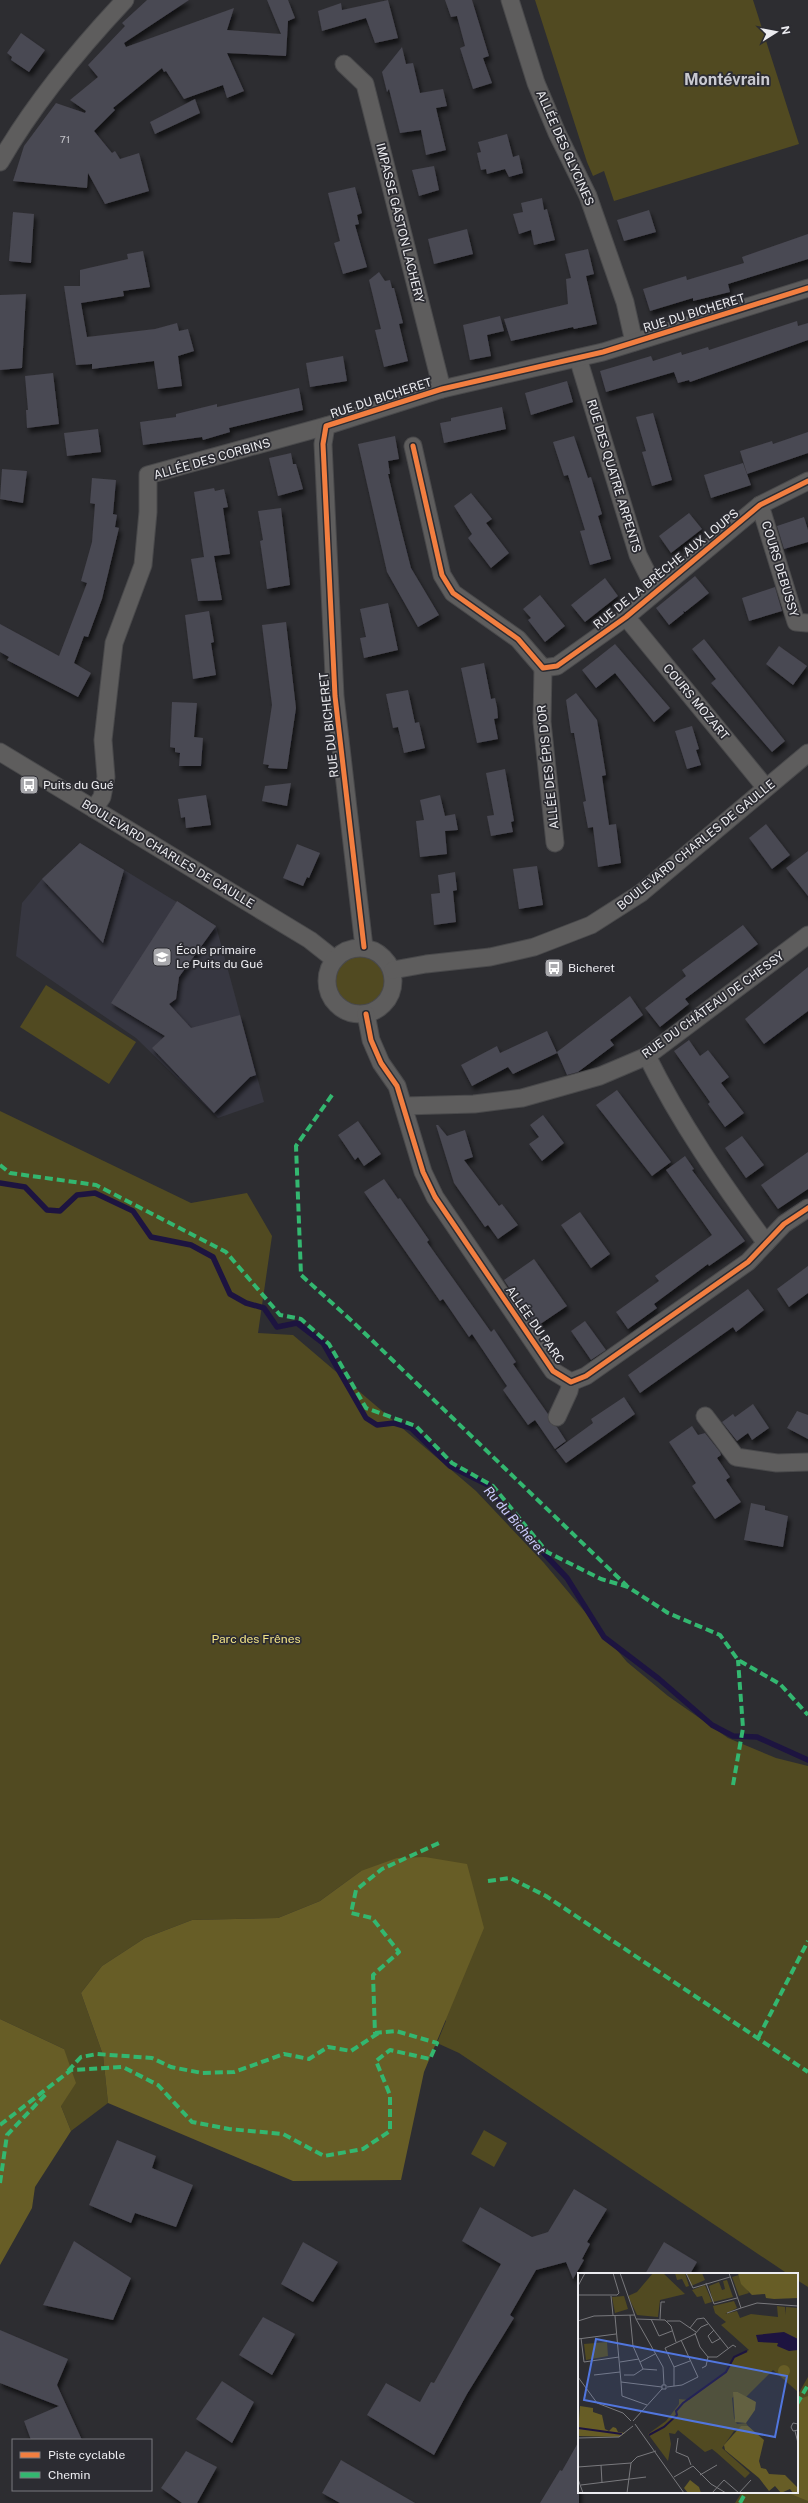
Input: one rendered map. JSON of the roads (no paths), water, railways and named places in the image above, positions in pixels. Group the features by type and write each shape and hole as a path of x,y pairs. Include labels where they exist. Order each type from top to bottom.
{"street":[{"path":"0,162 13,140 64,67 125,0"},
{"name":"ALLÉE DES GLYCINES","path":"510,0 536,83 556,133 588,196 625,302 634,342"},
{"name":"IMPASSE GASTON LACHERY","path":"344,64 365,84 442,389"},
{"name":"RUE DU BICHERET","path":"364,947 335,696 323,444 326,426 442,389 578,358 634,342 808,288"},
{"name":"RUE DES QUATRE ARPENTS","path":"578,358 638,555 656,591"},
{"name":"ALLÉE DES CORBINS","path":"94,809 102,797 106,777 103,740 114,644 143,565 148,512 148,475 326,426"},
{"path":"413,446 442,574 453,593 518,639 543,668"},
{"name":"RUE DE LA BRÈCHE AUX LOUPS","path":"543,668 557,666 626,617 760,505 808,481"},
{"name":"COURS DEBUSSY","path":"760,505 796,622 807,623"},
{"name":"COURS MOZART","path":"626,617 766,788"},
{"name":"ALLÉE DES ÉPIS D'OR","path":"543,668 542,722 556,843"},
{"name":"BOULEVARD CHARLES DE GAULLE","path":"0,752 310,940 334,959"},
{"name":"BOULEVARD CHARLES DE GAULLE","path":"392,970 426,964 490,957 534,946 591,924 641,893 808,752"},
{"name":"RUE DU CHÂTEAU DE CHESSY","path":"404,1106 474,1104 522,1098 600,1076 647,1056 808,935"},
{"path":"364,947 382,954 392,970 394,985 389,999 379,1009 366,1014 352,1014 340,1008 331,997 327,984 328,971 334,959 353,948 364,947"},
{"name":"ALLÉE DU PARC","path":"366,1014 374,1046 381,1063 397,1086 423,1172 435,1197 553,1371 571,1382"},
{"path":"647,1056 672,1105 700,1151 766,1243"},
{"path":"557,1417 569,1391 571,1382 586,1376 748,1262 784,1224 808,1208"},
{"path":"705,1416 736,1458 777,1463 808,1462"}],"waterway":[{"name":"Ru du Bicheret","path":"0,1183 25,1187 47,1210 60,1211 77,1195 95,1193 133,1211 151,1237 191,1245 213,1257 230,1294 246,1303 264,1308 277,1327 297,1323 323,1343 366,1418 377,1425 394,1423 411,1428 450,1466 488,1485 510,1517 567,1578 604,1637 659,1679 712,1725 733,1736 757,1737 808,1760"}],"place":[{"name":"Puits du Gué","path":"29,785"},
{"name":"École primaire Le Puits du Gué","path":"162,957"},
{"name":"Bicheret","path":"554,968"}],"district":[{"name":"Montévrain","path":"727,79"}],"park label":[{"name":"Parc des Frênes","path":"256,1639"}]}
